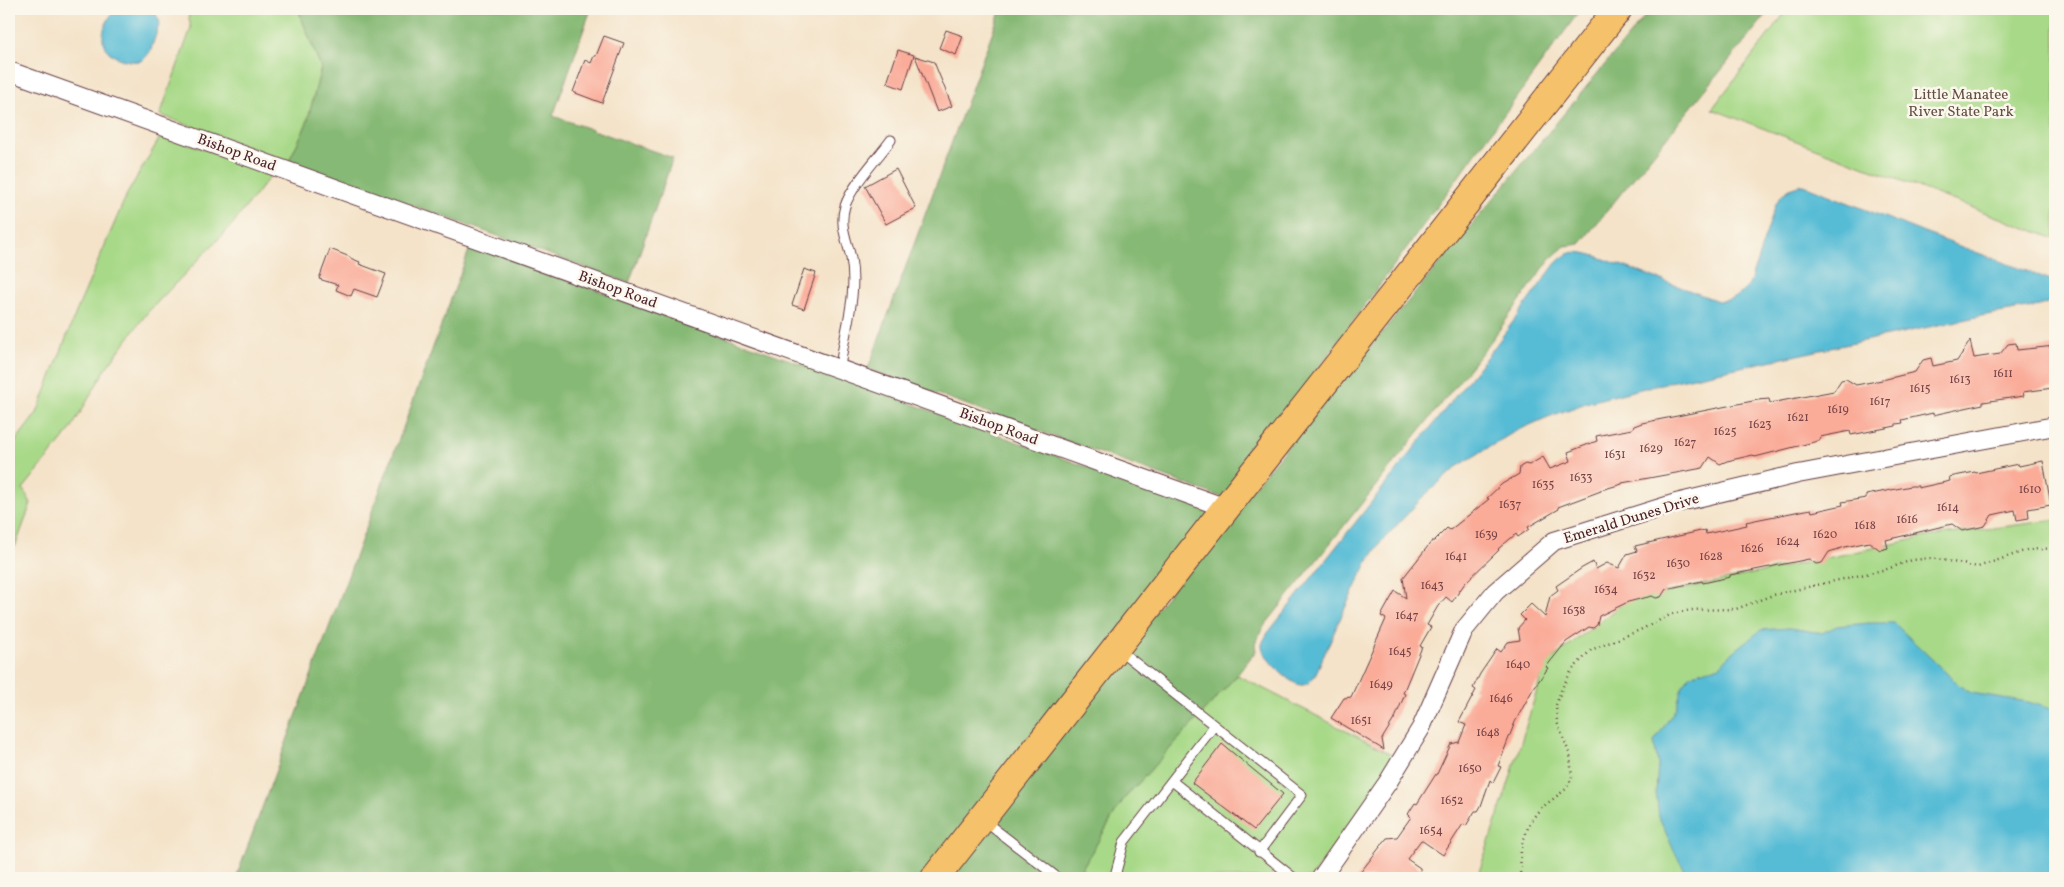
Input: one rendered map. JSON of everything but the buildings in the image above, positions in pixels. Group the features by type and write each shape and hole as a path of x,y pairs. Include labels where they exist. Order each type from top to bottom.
{"main road":[{"path":"935,878 1618,9"}],"street":[{"name":"Bishop Road","path":"9,71 1226,508"},
{"name":"Emerald Dunes Drive","path":"1321,878 1388,782 1421,728 1464,630 1495,592 1554,541 1676,503 1779,479 2055,426"}],"lane":[{"path":"840,368 850,322 852,299 851,260 842,224 844,208 849,194 891,140"},
{"path":"1116,648 1302,795 1260,852"},
{"path":"1118,878 1116,872 1124,842 1214,726"},
{"path":"1172,781 1294,878"},
{"path":"982,818 1058,878"}],"path":[{"path":"1520,878 1521,848 1530,822 1540,809 1566,789 1572,778 1570,756 1556,722 1556,705 1562,688 1572,670 1591,650 1640,630 1672,614 1691,610 1736,609 1773,595 1888,569 1912,560 1932,558 1978,567 2027,550 2055,548"}],"green space":[{"path":"187,9 298,9 321,68 307,123 289,161 160,115 191,28"},
{"path":"298,9 591,9 553,116 673,158 629,283 289,161 307,123 321,68"},
{"path":"1001,9 1581,9 1224,498 868,369"},
{"path":"1651,9 1771,9 1580,244 1565,246 1550,259 1491,341 1262,629 1255,644 1256,651 1237,675 1123,800 1076,878 945,878 1233,512"},
{"name":"Little Manatee River State Park","path":"1788,9 2055,9 2055,239 1712,109"},
{"path":"162,134 272,174 231,226 147,313 106,368 71,429 23,489 31,503 16,545 9,555 9,454 11,447 37,413 77,310 127,194"},
{"path":"471,245 1212,512 925,878 236,878"},
{"path":"2055,520 2055,878 1477,878 1545,664 1626,601 1925,537"},
{"path":"1237,675 1395,756 1382,778 1311,878 1076,878 1123,800"}],"water":[{"path":"116,9 153,9 160,22 150,52 142,61 129,61 119,58 111,54 105,47 103,39 104,30"},
{"path":"1804,185 1924,233 2051,280 2055,283 2055,300 2039,306 1981,316 1656,385 1589,402 1514,432 1458,466 1426,494 1381,542 1367,563 1316,673 1307,684 1302,685 1291,681 1271,663 1262,645 1267,634 1496,345 1556,263 1570,253 1583,253 1596,256 1718,301 1732,299 1749,285 1776,204 1788,190"},
{"path":"1894,623 1960,686 1971,693 2028,702 2055,710 2055,878 1689,878 1674,851 1659,817 1656,792 1658,765 1654,742 1676,708 1682,687 1690,675 1720,666 1732,653 1761,630 1790,628 1822,633 1837,626"}]}
